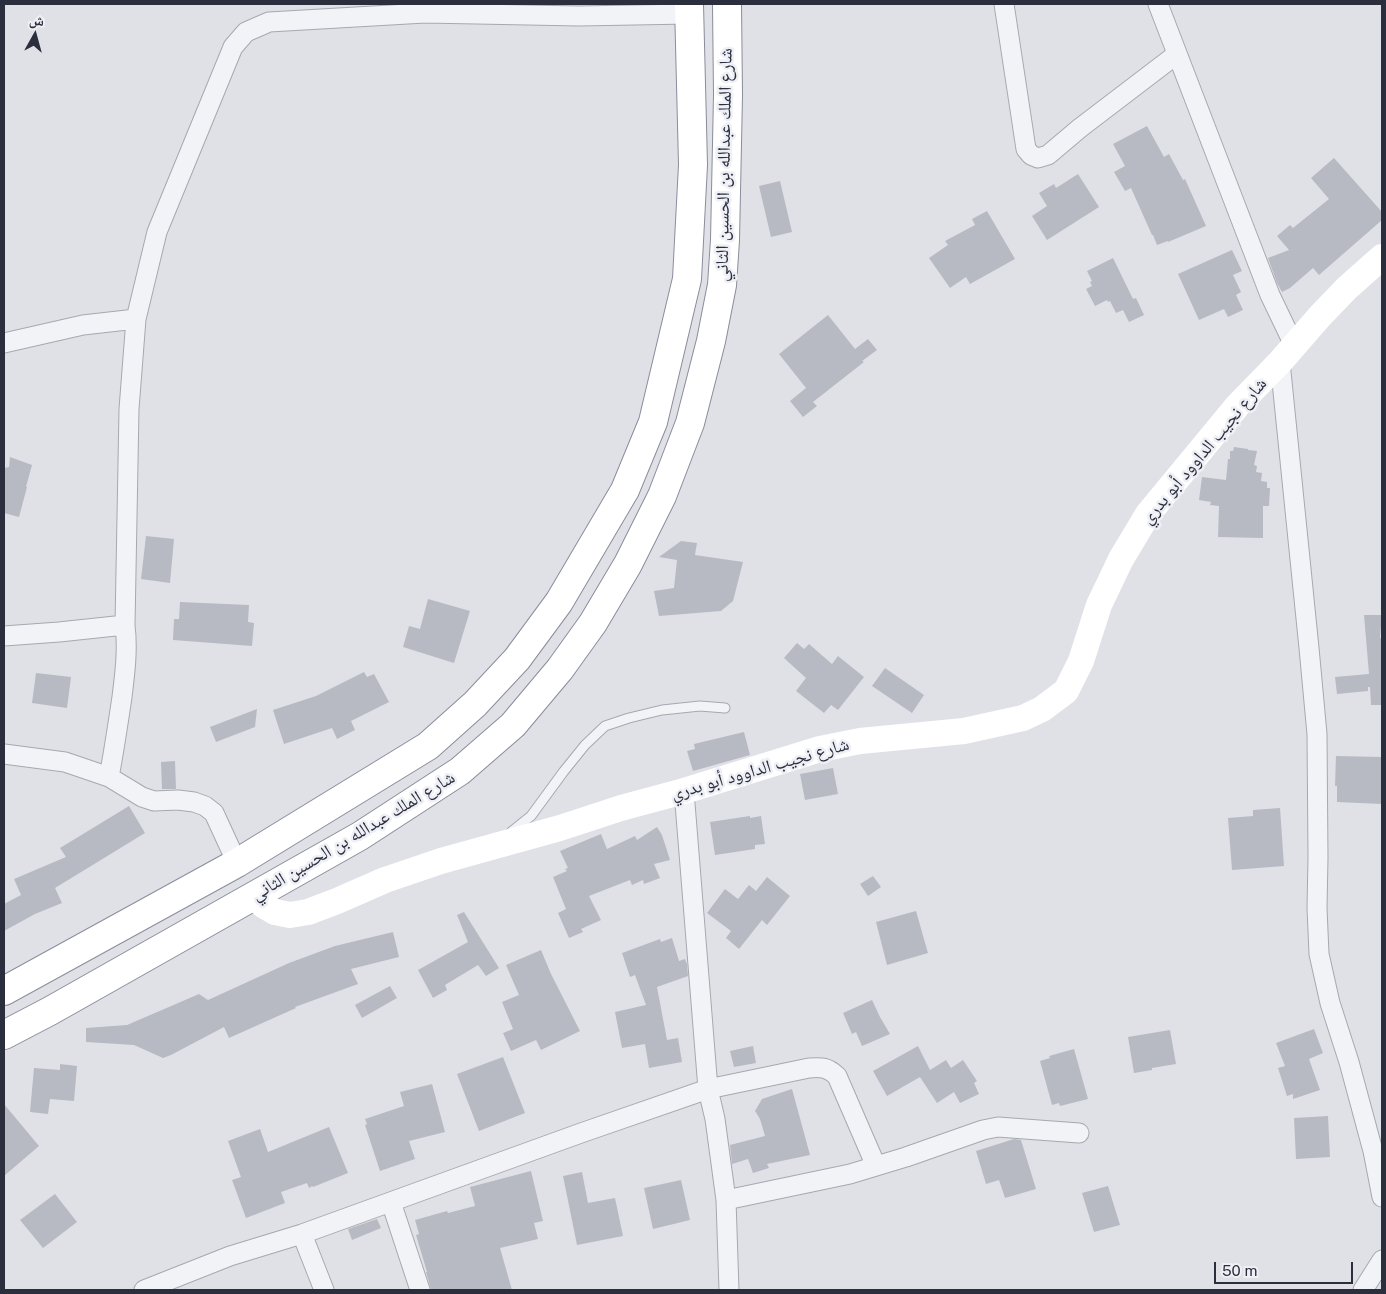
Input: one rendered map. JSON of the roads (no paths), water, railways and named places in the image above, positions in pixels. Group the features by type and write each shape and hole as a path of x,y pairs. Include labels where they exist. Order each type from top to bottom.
{"highway":[{"name":"شارع الملك عبدالله بن الحسين الثاني","path":"4,1035 257,896 360,836 460,771 513,726 560,669 594,623 628,564 662,496 690,423 711,341 722,285 725,240 728,95 727,4"},
{"name":"شارع الملك عبدالله بن الحسين الثاني","path":"4,991 237,863 428,746 475,704 517,658 559,602 624,490 653,422 687,279 693,165 689,9"}],"street":[{"path":"1004,4 1026,149 1031,155 1038,158 1048,156 1080,128 1177,54"},
{"path":"1158,4 1270,295 1287,354 1316,734 1318,858 1316,908 1319,954 1330,1003 1349,1062 1372,1150 1382,1197"},
{"path":"109,777 126,669 127,638 125,625 129,409 136,319 157,232 233,47 246,32 269,22 425,13 579,16 689,9"},
{"name":"شارع نجيب الداوود أبو بدري","path":"257,896 263,905 276,912 290,915 308,912 385,880 441,861 684,791 820,749 860,741 964,732 1023,718 1042,709 1066,690 1081,661 1103,597 1121,559 1148,514 1238,405 1347,288 1382,257"},
{"path":"4,342 83,325 136,319"},
{"path":"4,636 125,625"},
{"path":"4,754 64,762 109,777 142,797 154,801 178,800 194,802 205,806 214,813 237,863"},
{"path":"684,791 708,1089 715,1119 726,1200 729,1290"},
{"path":"150,1289 230,1256 302,1234 708,1089 810,1068 818,1067 830,1070 837,1076 876,1166"},
{"path":"726,1200 850,1174 998,1126 1079,1133"},
{"path":"391,1202 420,1290"},
{"path":"302,1234 324,1290"},
{"path":"1362,1290 1382,1260"}],"lane":[{"path":"494,847 531,816 585,744 605,726 662,710 700,706 725,708"}]}
